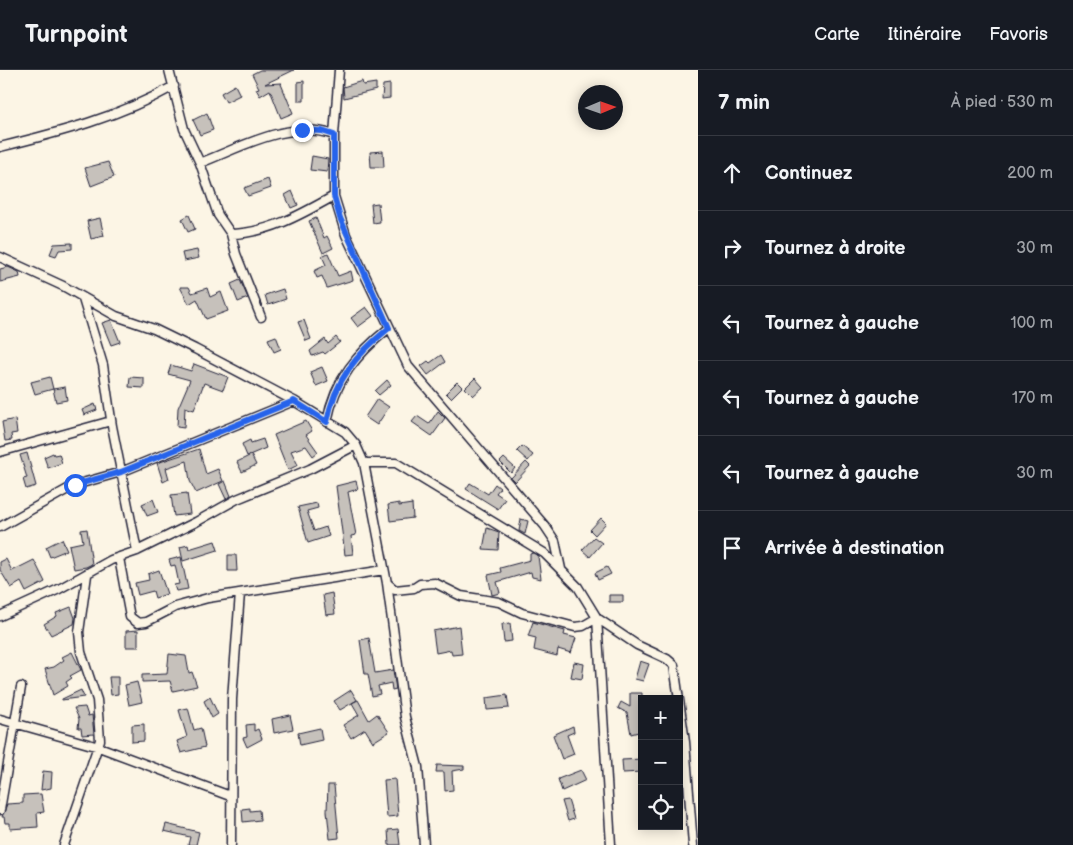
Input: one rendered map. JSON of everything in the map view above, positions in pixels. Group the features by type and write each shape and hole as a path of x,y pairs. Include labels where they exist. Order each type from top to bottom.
{"street":[{"path":"169,70 184,129 200,163 218,215 231,234 236,254 261,317"},
{"path":"339,70 334,135 334,196 346,235 408,366 544,526 555,541 561,569"},
{"path":"0,147 69,130 104,118 140,105 174,86"},
{"path":"200,163 276,133 322,131 334,135"},
{"path":"231,234 241,234 295,218 334,196"},
{"path":"0,257 63,286 116,316 154,329 195,349 294,401 345,432 356,445 364,464 387,583 405,716 418,767 424,845"},
{"path":"0,261 10,263"},
{"path":"83,299 103,364 121,472 137,551"},
{"path":"327,422 330,404 340,381 364,348 389,328"},
{"path":"0,527 75,485 121,472 294,401"},
{"path":"0,452 112,421"},
{"path":"0,616 196,522 237,499 310,469 356,445"},
{"path":"364,464 396,463 544,553 578,588 597,618 637,645 667,659 674,665 685,742 693,845"},
{"path":"119,558 130,617 138,624 176,607 240,592 384,570"},
{"path":"64,845 99,747 100,720 97,700 81,652 79,632 87,574"},
{"path":"387,583 395,590 414,588 420,584 435,583 461,596 499,602 522,613 575,626 583,626 597,618"},
{"path":"231,845 232,699 240,592"},
{"path":"597,618 611,845"},
{"path":"0,810 21,688"},
{"path":"0,719 99,747 230,796"}],"building":[{"path":"260,70 294,70 265,84 282,83 293,113 281,118 270,90 260,96 256,89 259,88 252,74"},
{"path":"304,81 304,101 298,101 298,82"},
{"path":"362,81 363,85 376,83 376,90 344,98 343,87"},
{"path":"390,84 390,98 382,99 383,85"},
{"path":"235,85 240,95 226,102 221,93"},
{"path":"207,113 213,130 200,135 193,120"},
{"path":"383,151 384,167 371,167 370,152"},
{"path":"312,156 328,159 327,172 310,170"},
{"path":"108,162 114,177 91,186 85,168"},
{"path":"268,179 271,188 248,196 244,188"},
{"path":"292,191 298,205 291,208 285,195"},
{"path":"378,203 380,222 373,223 371,204"},
{"path":"189,215 195,229 188,232 182,219"},
{"path":"100,218 104,236 91,239 87,221"},
{"path":"316,218 324,238 327,236 333,248 323,253 309,221"},
{"path":"72,243 72,249 59,250 56,256 50,254 54,244"},
{"path":"197,250 199,258 184,261 182,253"},
{"path":"328,253 338,276 351,271 353,280 327,288 322,276 317,278 314,271 326,265 322,256"},
{"path":"8,267 19,272 20,277 0,282 0,269"},
{"path":"240,280 248,298 238,302 231,284"},
{"path":"180,287 189,287 192,293 207,288 210,297 221,292 228,311 206,319 197,299 189,304"},
{"path":"283,289 286,299 268,305 265,295"},
{"path":"366,307 373,316 358,327 351,318"},
{"path":"111,320 120,342 111,345 102,323"},
{"path":"304,320 311,339 306,341 298,322"},
{"path":"276,336 281,349 274,352 268,339"},
{"path":"336,337 340,342 325,354 323,352 312,356 310,351 325,339 328,344"},
{"path":"441,355 445,362 428,375 421,366 428,361 430,363"},
{"path":"194,364 228,377 223,390 204,383 194,410 185,407 184,428 177,427 178,408 190,380 168,374 171,365 191,371"},
{"path":"322,367 328,381 316,386 310,372"},
{"path":"50,377 53,389 35,394 31,382"},
{"path":"130,377 144,378 144,388 129,387"},
{"path":"475,378 483,387 473,396 465,388"},
{"path":"387,380 391,385 379,395 375,391"},
{"path":"457,382 462,387 451,398 446,393"},
{"path":"65,387 67,400 56,402 53,389"},
{"path":"377,399 389,407 377,425 365,417"},
{"path":"95,404 97,410 84,415 82,410"},
{"path":"438,411 445,418 432,436 412,422 417,416 429,424"},
{"path":"15,419 17,433 11,434 12,440 5,441 2,422"},
{"path":"306,421 312,431 306,435 318,452 313,456 306,446 291,451 298,465 288,470 274,435"},
{"path":"263,439 266,448 247,456 242,444 250,440 251,443"},
{"path":"522,446 533,455 528,461 517,451"},
{"path":"199,449 206,474 218,469 223,481 196,493 190,481 187,461 166,468 169,479 163,482 157,463"},
{"path":"27,453 36,486 26,489 23,479 27,478 20,455"},
{"path":"53,453 54,455 59,454 62,463 48,468 44,457"},
{"path":"251,455 256,465 242,472 237,462"},
{"path":"504,458 515,468 511,473 500,462"},
{"path":"526,462 530,466 515,482 511,478"},
{"path":"225,481 231,496 226,499 219,484"},
{"path":"356,481 358,489 348,492 356,535 351,536 353,554 345,555 336,486"},
{"path":"470,483 488,494 495,484 500,488 496,493 505,499 498,509 466,489"},
{"path":"187,493 190,514 174,516 171,495"},
{"path":"153,499 158,512 147,516 142,504"},
{"path":"317,503 318,508 307,511 314,531 326,527 329,536 308,543 298,507"},
{"path":"399,503 399,506 412,504 413,518 390,521 388,505"},
{"path":"601,518 606,523 595,535 590,530"},
{"path":"521,519 528,521 525,534 519,531"},
{"path":"487,528 499,532 498,550 483,549"},
{"path":"87,529 92,564 74,569 69,545 83,542 81,530"},
{"path":"594,537 602,543 590,557 582,550"},
{"path":"62,539 67,550 50,557 46,547"},
{"path":"215,541 218,550 183,561 180,547 188,545 189,549"},
{"path":"533,553 538,556 541,579 532,577 531,572 497,582 500,593 492,595 488,575 501,572 500,568 530,560 530,554"},
{"path":"228,555 236,555 237,571 228,571"},
{"path":"181,557 188,589 176,591 174,585 179,584 175,565 171,566 169,560"},
{"path":"6,559 12,571 34,560 45,582 26,592 21,582 11,588 0,570 0,562"},
{"path":"607,567 611,574 598,580 595,573"},
{"path":"159,570 167,594 155,598 153,591 138,595 135,583 149,580 148,574"},
{"path":"332,593 335,614 326,615 323,595"},
{"path":"609,595 623,595 623,602 609,602"},
{"path":"71,607 75,618 74,624 51,635 44,624 57,616 56,613"},
{"path":"533,622 565,631 564,635 576,638 571,653 558,649 557,656 534,650 536,638 528,636"},
{"path":"510,623 512,641 504,642 502,624"},
{"path":"459,626 462,654 452,655 451,650 436,653 433,631"},
{"path":"138,630 138,647 126,647 126,631"},
{"path":"369,638 375,673 393,670 396,689 392,690 391,683 378,686 380,694 372,696 368,674 365,674 360,640"},
{"path":"72,652 81,670 70,676 72,678 66,682 68,686 53,695 45,669 54,667 64,660 62,657"},
{"path":"169,654 186,656 189,673 192,672 197,686 173,691 170,681 142,682 142,675 167,674"},
{"path":"640,661 649,664 643,681 635,679"},
{"path":"574,662 584,664 582,679 571,677"},
{"path":"109,677 118,677 118,694 111,695"},
{"path":"137,682 142,702 129,705 125,685"},
{"path":"81,690 84,697 62,700 62,699"},
{"path":"351,690 357,700 340,710 334,701"},
{"path":"630,693 642,693 642,695 638,695 638,732 631,734 627,713 618,708 621,702 630,707"},
{"path":"507,695 509,708 487,710 486,698"},
{"path":"210,697 218,714 212,718 204,701"},
{"path":"358,700 369,720 377,714 389,732 373,742 365,729 351,738 343,725 359,715 352,703"},
{"path":"85,707 88,716 92,715 94,734 82,735 81,728 78,728 79,719 74,708"},
{"path":"188,708 194,730 201,728 205,747 181,753 177,741 187,737 179,710"},
{"path":"290,715 293,729 274,733 272,719"},
{"path":"144,724 144,741 132,742 132,725"},
{"path":"254,724 254,731 258,729 262,739 247,747 243,738 247,737 246,725"},
{"path":"573,726 574,732 567,735 574,754 562,759 553,735"},
{"path":"320,728 322,740 300,745 298,733"},
{"path":"638,759 638,772 623,773 622,760"},
{"path":"437,765 464,766 464,769 452,771 453,790 445,791 444,772 436,772"},
{"path":"581,770 586,780 562,791 558,779"},
{"path":"43,771 52,772 51,788 41,790"},
{"path":"395,779 398,816 387,817 384,780"},
{"path":"328,785 334,785 339,838 330,839 327,811"},
{"path":"41,794 44,812 37,813 38,827 10,829 10,823 5,823 4,817 2,817 7,804 23,803 23,795"},
{"path":"568,800 574,819 568,821 562,801"},
{"path":"250,808 250,811 259,810 260,820 243,822 242,809"},
{"path":"166,824 199,832 196,845 188,845 190,837 164,831"},
{"path":"398,829 400,845 389,845 388,830"}],"route":[{"path":"75,485 121,472 294,401 327,422 330,404 340,381 364,348 389,328 340,218 334,196 334,135 322,131 302,130"}]}
